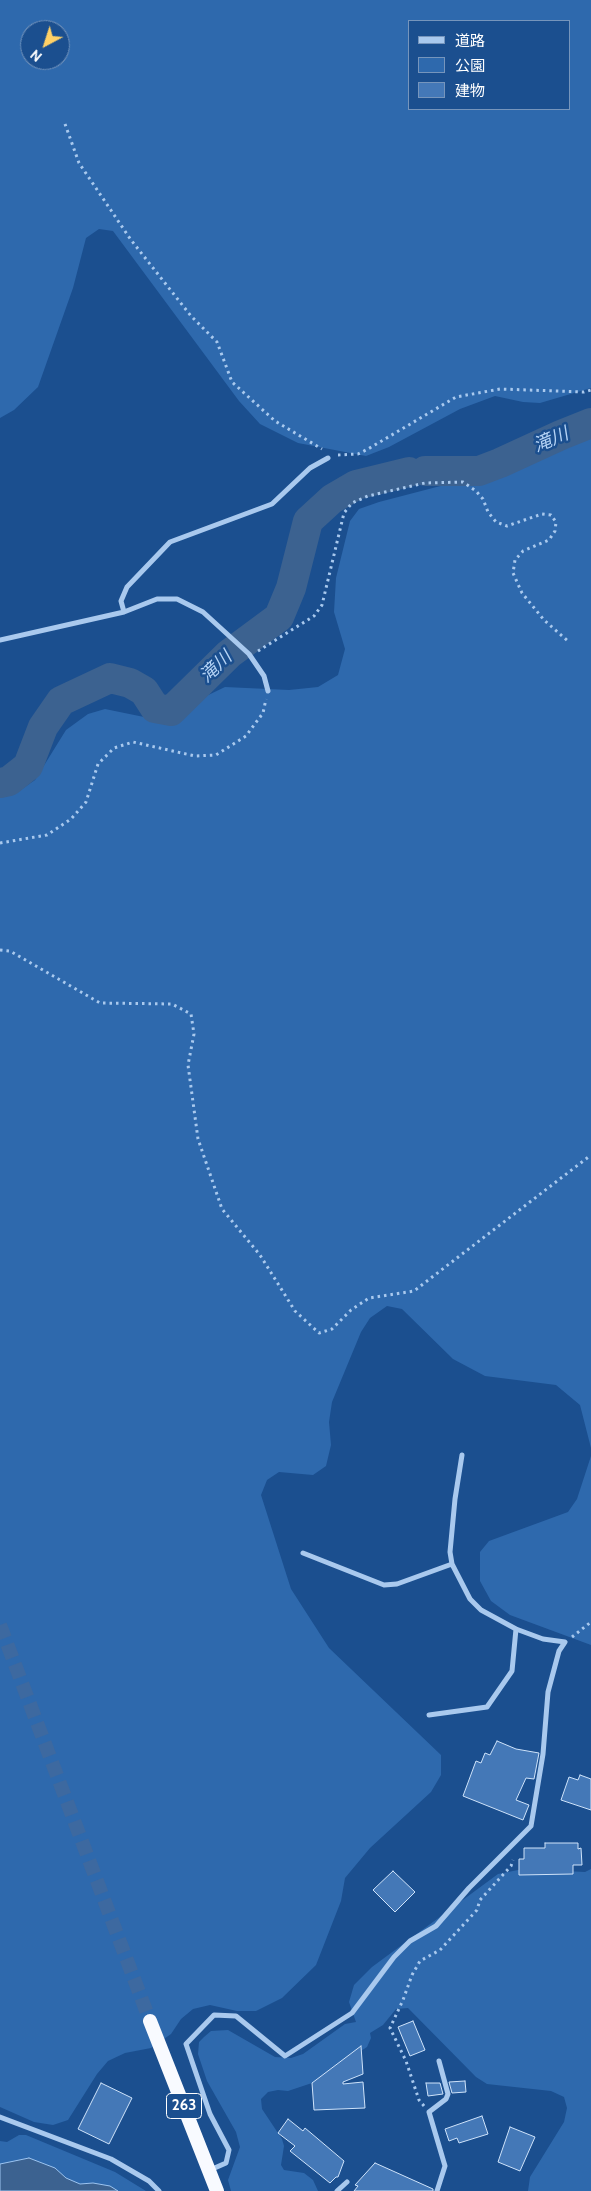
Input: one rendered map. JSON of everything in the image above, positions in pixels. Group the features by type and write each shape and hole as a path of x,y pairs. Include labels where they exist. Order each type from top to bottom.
{"highway":[{"name":"263","path":"150,2022 217,2191"}],"street":[{"path":"124,612 121,601 127,587 170,542 272,504 310,468 328,458"},
{"path":"0,640 124,612 157,599 177,600 203,612 250,655 264,676 268,692"},
{"path":"209,2171 226,2163 229,2150 210,2114 186,2044 214,2015 236,2016 285,2056 352,2013 394,1957 410,1942 436,1926 469,1888 531,1826 543,1754 548,1692 559,1651 565,1642 542,1639 516,1629 481,1610 470,1599 452,1564 450,1544 454,1500 462,1455"},
{"path":"302,1553 384,1585 398,1584 452,1564"},
{"path":"429,1715 487,1707 512,1671 516,1629"},
{"path":"437,2191 445,2166 429,2112 446,2099 448,2094 439,2061"},
{"path":"0,2117 111,2159 149,2181 159,2191"},
{"path":"337,2191 347,2182"}],"path":[{"path":"65,124 79,163 131,240 191,316 217,342 232,382 275,421 325,451 328,458 358,454 456,397 500,389 584,392 591,390"},
{"path":"250,655 314,616 322,605 344,513 352,503 368,496 425,483 463,482 476,491 483,499 488,512 496,522 507,526 542,514 551,515 556,522 555,531 549,540 523,551 515,560 513,573 522,593 544,620 569,642"},
{"path":"0,844 48,835 71,819 86,802 98,764 114,748 133,742 195,756 216,755 246,736 263,713 268,692"},
{"path":"0,950 10,951 100,1003 172,1004 191,1014 194,1034 188,1065 198,1139 222,1209 260,1255 295,1310 319,1333 332,1329 351,1310 369,1298 414,1291 591,1155"},
{"path":"565,1642 591,1622"},
{"path":"429,2112 419,2100 406,2060 390,2028 412,1975 420,1961 440,1950 476,1910 480,1900 511,1866 518,1848 514,1843"}],"green space":[{"path":"0,0 591,0 591,388 540,403 523,402 495,396 460,409 389,447 366,456 298,443 260,424 239,401 113,231 99,229 86,238 73,288 38,387 14,410 0,418"},
{"path":"591,430 591,1448 580,1405 556,1385 485,1376 453,1359 402,1309 387,1306 370,1318 361,1332 332,1402 329,1422 331,1445 326,1466 313,1475 279,1472 267,1480 261,1495 291,1589 329,1648 441,1755 441,1775 431,1792 370,1848 345,1878 341,1901 316,1965 282,1998 256,2011 237,2011 210,2005 193,2009 181,2019 171,2034 151,2048 125,2053 108,2061 97,2074 68,2120 53,2125 34,2122 0,2107 0,796 19,791 35,780 66,730 88,714 105,709 144,717 168,717 225,687 289,690 318,687 338,675 345,649 334,612 336,578 350,521 359,509 379,502 521,465"},
{"path":"591,1456 591,1645 510,1615 491,1601 480,1581 480,1552 489,1541 568,1512 577,1499"},
{"path":"523,1869 585,1872 591,1869 591,2191 528,2191 530,2177 564,2122 567,2108 564,2097 551,2091 487,2084 476,2077 408,2008 396,2009 383,2025 370,2033 371,2038 367,2047 312,2083 288,2091 268,2092 261,2099 262,2109 282,2139 284,2146 281,2165 284,2170 304,2173 313,2180 318,2191 231,2191 228,2180 240,2147 236,2132 207,2081 198,2054 199,2042 211,2031 228,2030 275,2057 291,2058 303,2054 345,2024 356,2022 349,2002 354,1985 372,1967 498,1874"},
{"path":"19,2135 26,2135 115,2172 146,2191 75,2191 0,2171 0,2141 7,2142"}],"shaded area":[{"path":"29,2158 55,2168 66,2178 80,2184 93,2183 110,2186 118,2191 0,2191 0,2164"}],"building":[{"path":"497,1741 516,1749 539,1753 534,1779 526,1778 516,1800 529,1805 523,1820 463,1796 476,1761 481,1763 485,1753 490,1755"},
{"path":"580,1775 591,1779 591,1810 561,1800 569,1777 578,1780"},
{"path":"545,1843 578,1843 578,1849 581,1848 582,1865 573,1865 573,1874 519,1875 519,1859 524,1859 524,1848 545,1848"},
{"path":"393,1871 415,1892 395,1912 373,1890"},
{"path":"413,2021 425,2050 410,2056 398,2027"},
{"path":"361,2046 363,2074 343,2082 343,2084 363,2082 365,2108 314,2110 312,2083"},
{"path":"465,2081 466,2092 452,2093 449,2082"},
{"path":"101,2083 132,2098 109,2144 78,2129"},
{"path":"426,2083 440,2083 443,2094 428,2096"},
{"path":"482,2116 488,2134 459,2143 457,2138 449,2141 445,2129"},
{"path":"288,2119 303,2131 305,2128 344,2161 338,2177 330,2183 290,2151 295,2146 278,2133"},
{"path":"510,2127 535,2137 520,2171 498,2162"},
{"path":"375,2163 433,2189 433,2191 354,2191 358,2186 355,2185"}],"waterway":[{"name":"滝川","path":"425,471 479,471 591,423"},
{"name":"滝川","path":"0,783 9,781 28,766 43,727 61,701 110,678 130,683 144,691 155,708 171,711 229,654 279,617 291,588 308,521 332,499 356,485 409,472"}],"tunnel":[{"path":"0,1625 150,2021"}]}
